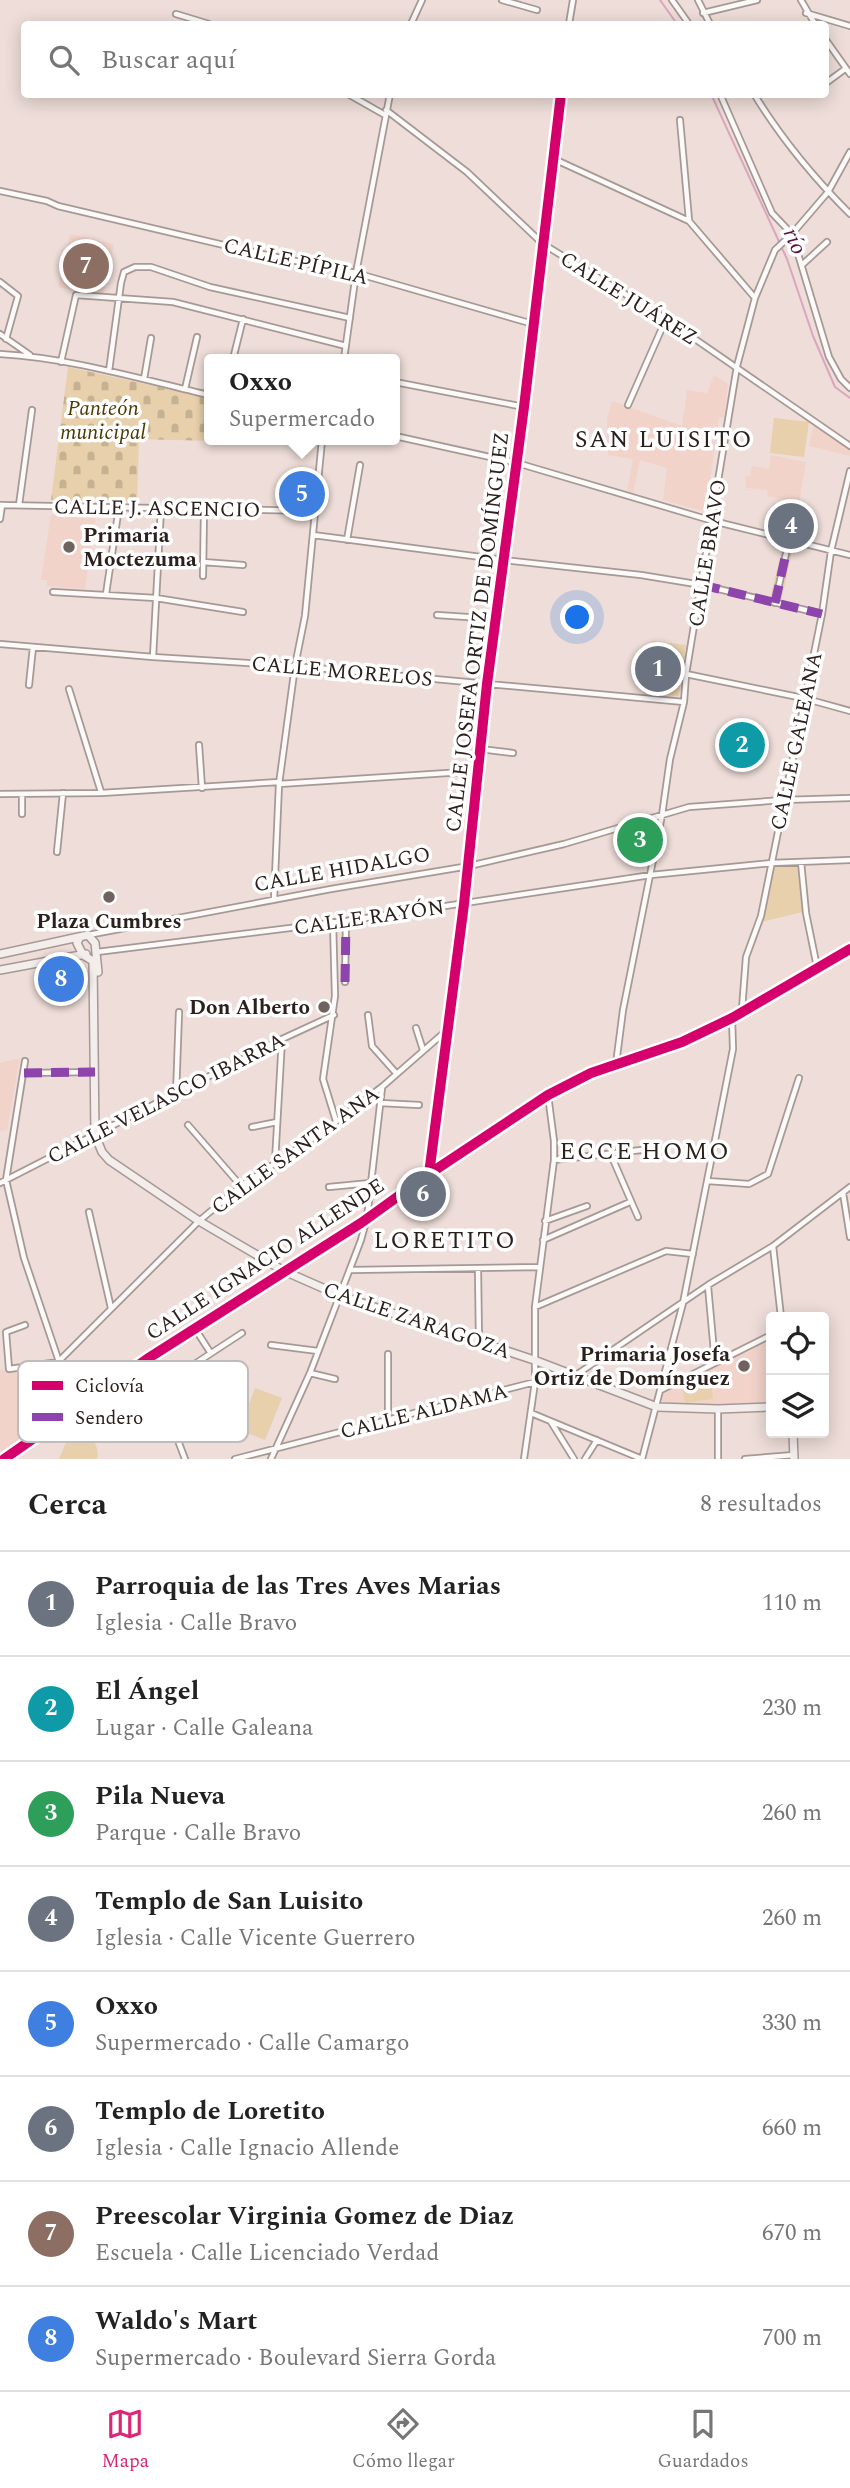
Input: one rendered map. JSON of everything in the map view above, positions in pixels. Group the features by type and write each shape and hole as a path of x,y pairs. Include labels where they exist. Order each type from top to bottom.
{"street":[{"path":"412,21 422,0"},
{"path":"502,0 537,10"},
{"path":"570,21 573,0"},
{"path":"672,0 687,21"},
{"path":"698,0 708,21"},
{"path":"703,13 756,0"},
{"path":"801,0 813,21"},
{"path":"806,13 850,26"},
{"path":"176,14 199,21"},
{"path":"829,46 850,74"},
{"path":"829,80 845,69"},
{"name":"CALLE JUÁREZ","path":"356,98 385,112 467,172 543,244 666,319 850,446"},
{"path":"345,354 356,273 389,98"},
{"name":"CALLE JOSEFA ORTIZ DE DOMÍNGUEZ","path":"429,1174 469,866 487,684 517,463 561,98"},
{"path":"722,98 772,213 791,235 803,264 830,357 841,379 850,388"},
{"path":"756,98 771,122 828,192 850,214"},
{"path":"680,120 689,221"},
{"name":"CALLE BRAVO","path":"616,1064 623,1010 651,875 670,759 684,702 686,674 737,366 755,298 775,250 828,192 850,152"},
{"path":"554,159 689,221 755,298"},
{"name":"CALLE PÍPILA","path":"0,191 266,256 356,273 533,324"},
{"path":"803,264 827,242"},
{"path":"109,371 124,272 135,267 151,267 210,287 350,318"},
{"path":"0,282 18,296 6,339"},
{"path":"61,362 76,295 156,299 346,346"},
{"path":"628,405 666,319"},
{"path":"234,354 243,320"},
{"path":"0,334 31,356"},
{"path":"185,389 197,337"},
{"path":"144,379 150,338"},
{"path":"0,354 31,356 109,371 204,394"},
{"path":"400,383 524,407"},
{"path":"19,505 32,410"},
{"path":"400,437 517,463 713,522 850,555"},
{"path":"274,900 279,783 295,666 305,616 321,445"},
{"path":"347,540 360,465"},
{"name":"CALLE GALEANA","path":"742,1010 746,957 761,916 822,614 831,551 850,471"},
{"path":"0,519 1,505"},
{"name":"CALLE J. ASCENCIO","path":"1,505 314,511"},
{"path":"106,594 118,507"},
{"path":"153,657 161,508"},
{"path":"203,576 204,509"},
{"path":"313,535 641,575 702,585 822,614"},
{"path":"775,603 789,540"},
{"path":"204,562 243,565"},
{"path":"53,592 156,598 243,612"},
{"path":"437,615 497,619"},
{"name":"CALLE MORELOS","path":"0,643 295,666 684,702"},
{"path":"29,685 33,647"},
{"path":"686,674 803,698 850,711"},
{"path":"69,690 101,793"},
{"path":"200,745 202,788"},
{"path":"480,749 513,753"},
{"path":"0,794 101,793 478,771"},
{"path":"57,852 63,793"},
{"path":"22,794 22,814"},
{"name":"CALLE HIDALGO","path":"84,936 469,866 564,844 690,807 850,797"},
{"name":"CALLE RAYÓN","path":"97,952 346,921 651,875 771,863 850,860"},
{"path":"801,862 806,913 817,967"},
{"path":"345,982 346,921"},
{"path":"333,922 334,1015 323,1079 336,1121"},
{"path":"0,954 84,936 94,940 97,952 0,970"},
{"name":"CALLE ZARAGOZA","path":"84,936 77,946 83,955 93,961 94,970 97,1134 102,1152 108,1160 199,1222 284,1271 341,1296 480,1341 657,1407 766,1407"},
{"path":"60,942 62,958"},
{"name":"CALLE IGNACIO ALLENDE","path":"144,1361 367,1218 548,1095 591,1073 682,1042 732,1017 850,949"},
{"name":"CALLE ZARAGOZA","path":"97,952 97,1134"},
{"path":"176,1095 180,1012"},
{"name":"CALLE VELASCO IBARRA","path":"0,1183 334,1015"},
{"path":"368,1015 372,1046 397,1073"},
{"path":"531,1413 642,1459 683,1303 708,1181 733,1049 732,1017"},
{"path":"416,1028 423,1050"},
{"name":"CALLE SANTA ANA","path":"59,1361 199,1222 241,1186 383,1086 447,1031"},
{"path":"275,1163 282,1039"},
{"path":"25,1061 6,1180 24,1258 58,1361"},
{"path":"24,1073 95,1072"},
{"path":"708,1181 749,1184 768,1174 799,1079"},
{"path":"271,1459 341,1296 367,1218 383,1086"},
{"path":"524,1459 535,1382 535,1307 554,1160 548,1095"},
{"path":"380,1103 419,1105"},
{"path":"252,1127 276,1122"},
{"path":"188,1125 241,1186"},
{"path":"554,1160 650,1149"},
{"path":"611,1155 638,1217"},
{"path":"329,1187 370,1182"},
{"name":"CALLE ALDAMA","path":"235,1459 535,1382 576,1375 708,1285 773,1246 850,1187"},
{"path":"843,1192 850,1237"},
{"path":"543,1240 630,1202"},
{"path":"545,1221 587,1206"},
{"path":"89,1212 111,1308"},
{"path":"773,1246 780,1312"},
{"path":"535,1307 666,1251 693,1254"},
{"path":"351,1270 540,1267"},
{"path":"478,1269 480,1341"},
{"path":"708,1285 715,1363"},
{"path":"18,1368 9,1369 6,1332 25,1325"},
{"path":"194,1327 210,1352"},
{"path":"197,1361 242,1333"},
{"path":"661,1390 766,1338"},
{"path":"271,1345 318,1351"},
{"path":"388,1354 388,1420"},
{"path":"310,1373 335,1379"},
{"path":"718,1409 718,1459"},
{"path":"551,1422 574,1459"},
{"path":"745,1459 794,1457 793,1438"},
{"path":"585,1459 597,1440"},
{"name":"CALLE IGNACIO ALLENDE","path":"4,1459 28,1442"},
{"path":"178,1442 185,1459"}],"shaded area":[{"path":"70,234 114,244 103,295 58,287"},
{"path":"714,375 728,384 724,417 719,417 710,481 715,482 710,506 703,511 663,500 667,468 640,460 633,493 627,491 633,459 608,455 607,420 612,401 682,426 687,390 707,393"},
{"path":"814,422 850,447 850,456 809,446"},
{"path":"771,455 806,462 799,503 768,496 767,490 746,488 745,476 750,476 752,466 769,469"},
{"name":"Primaria Moctezuma","path":"51,514 96,515 85,589 47,586 47,580 41,580"},
{"path":"20,1058 7,1130 0,1131 0,1063"},
{"name":"Primaria Josefa Ortiz de Domínguez","path":"766,1342 766,1405 751,1406 750,1403 715,1406 662,1402 663,1392"},
{"path":"0,1370 18,1370 18,1442 0,1455"}],"green space":[{"name":"Panteón municipal","path":"68,367 204,397 204,441 139,439 137,502 51,500"},
{"path":"774,418 809,422 804,457 770,453"},
{"path":"784,540 794,543 781,602 770,599"},
{"path":"652,641 686,645 679,696 643,693 645,677 651,677 652,673 673,675 674,664 654,662 654,658 650,658"},
{"path":"650,822 655,826 650,855 629,858 627,828"},
{"path":"773,864 797,865 803,912 761,922"},
{"path":"711,1382 713,1399 685,1403 682,1386"},
{"path":"255,1388 282,1398 265,1440 248,1433 248,1406"},
{"path":"66,1442 94,1442 97,1449 97,1459 59,1459"}],"waterway":[{"name":"río","path":"660,0 675,21"},
{"name":"río","path":"713,98 787,259 813,336 835,387 850,398"}],"marked path":[{"path":"775,603 789,540"},
{"path":"702,585 822,614"},
{"path":"345,982 346,921"},
{"path":"24,1073 95,1072"}],"cycle path":[{"path":"429,1174 561,98"},
{"path":"144,1361 361,1223 548,1095 591,1073 682,1042 732,1018 850,949"},
{"path":"4,1459 28,1442"}],"place":[{"name":"Preescolar Virginia Gomez de Diaz","path":"86,266"},
{"name":"Oxxo","path":"302,494"},
{"name":"Templo de San Luisito","path":"791,526"},
{"name":"Primaria Moctezuma","path":"69,547"},
{"name":"Parroquia de las Tres Aves Marias","path":"658,669"},
{"name":"El Ángel","path":"742,745"},
{"name":"Pila Nueva","path":"640,840"},
{"name":"Plaza Cumbres","path":"109,897"},
{"name":"Waldo's Mart","path":"61,979"},
{"name":"Don Alberto","path":"324,1007"},
{"name":"Templo de Loretito","path":"423,1194"},
{"name":"Primaria Josefa Ortiz de Domínguez","path":"744,1366"}],"district":[{"name":"SAN LUISITO","path":"664,439"},
{"name":"ECCE HOMO","path":"645,1151"},
{"name":"LORETITO","path":"445,1240"}]}
